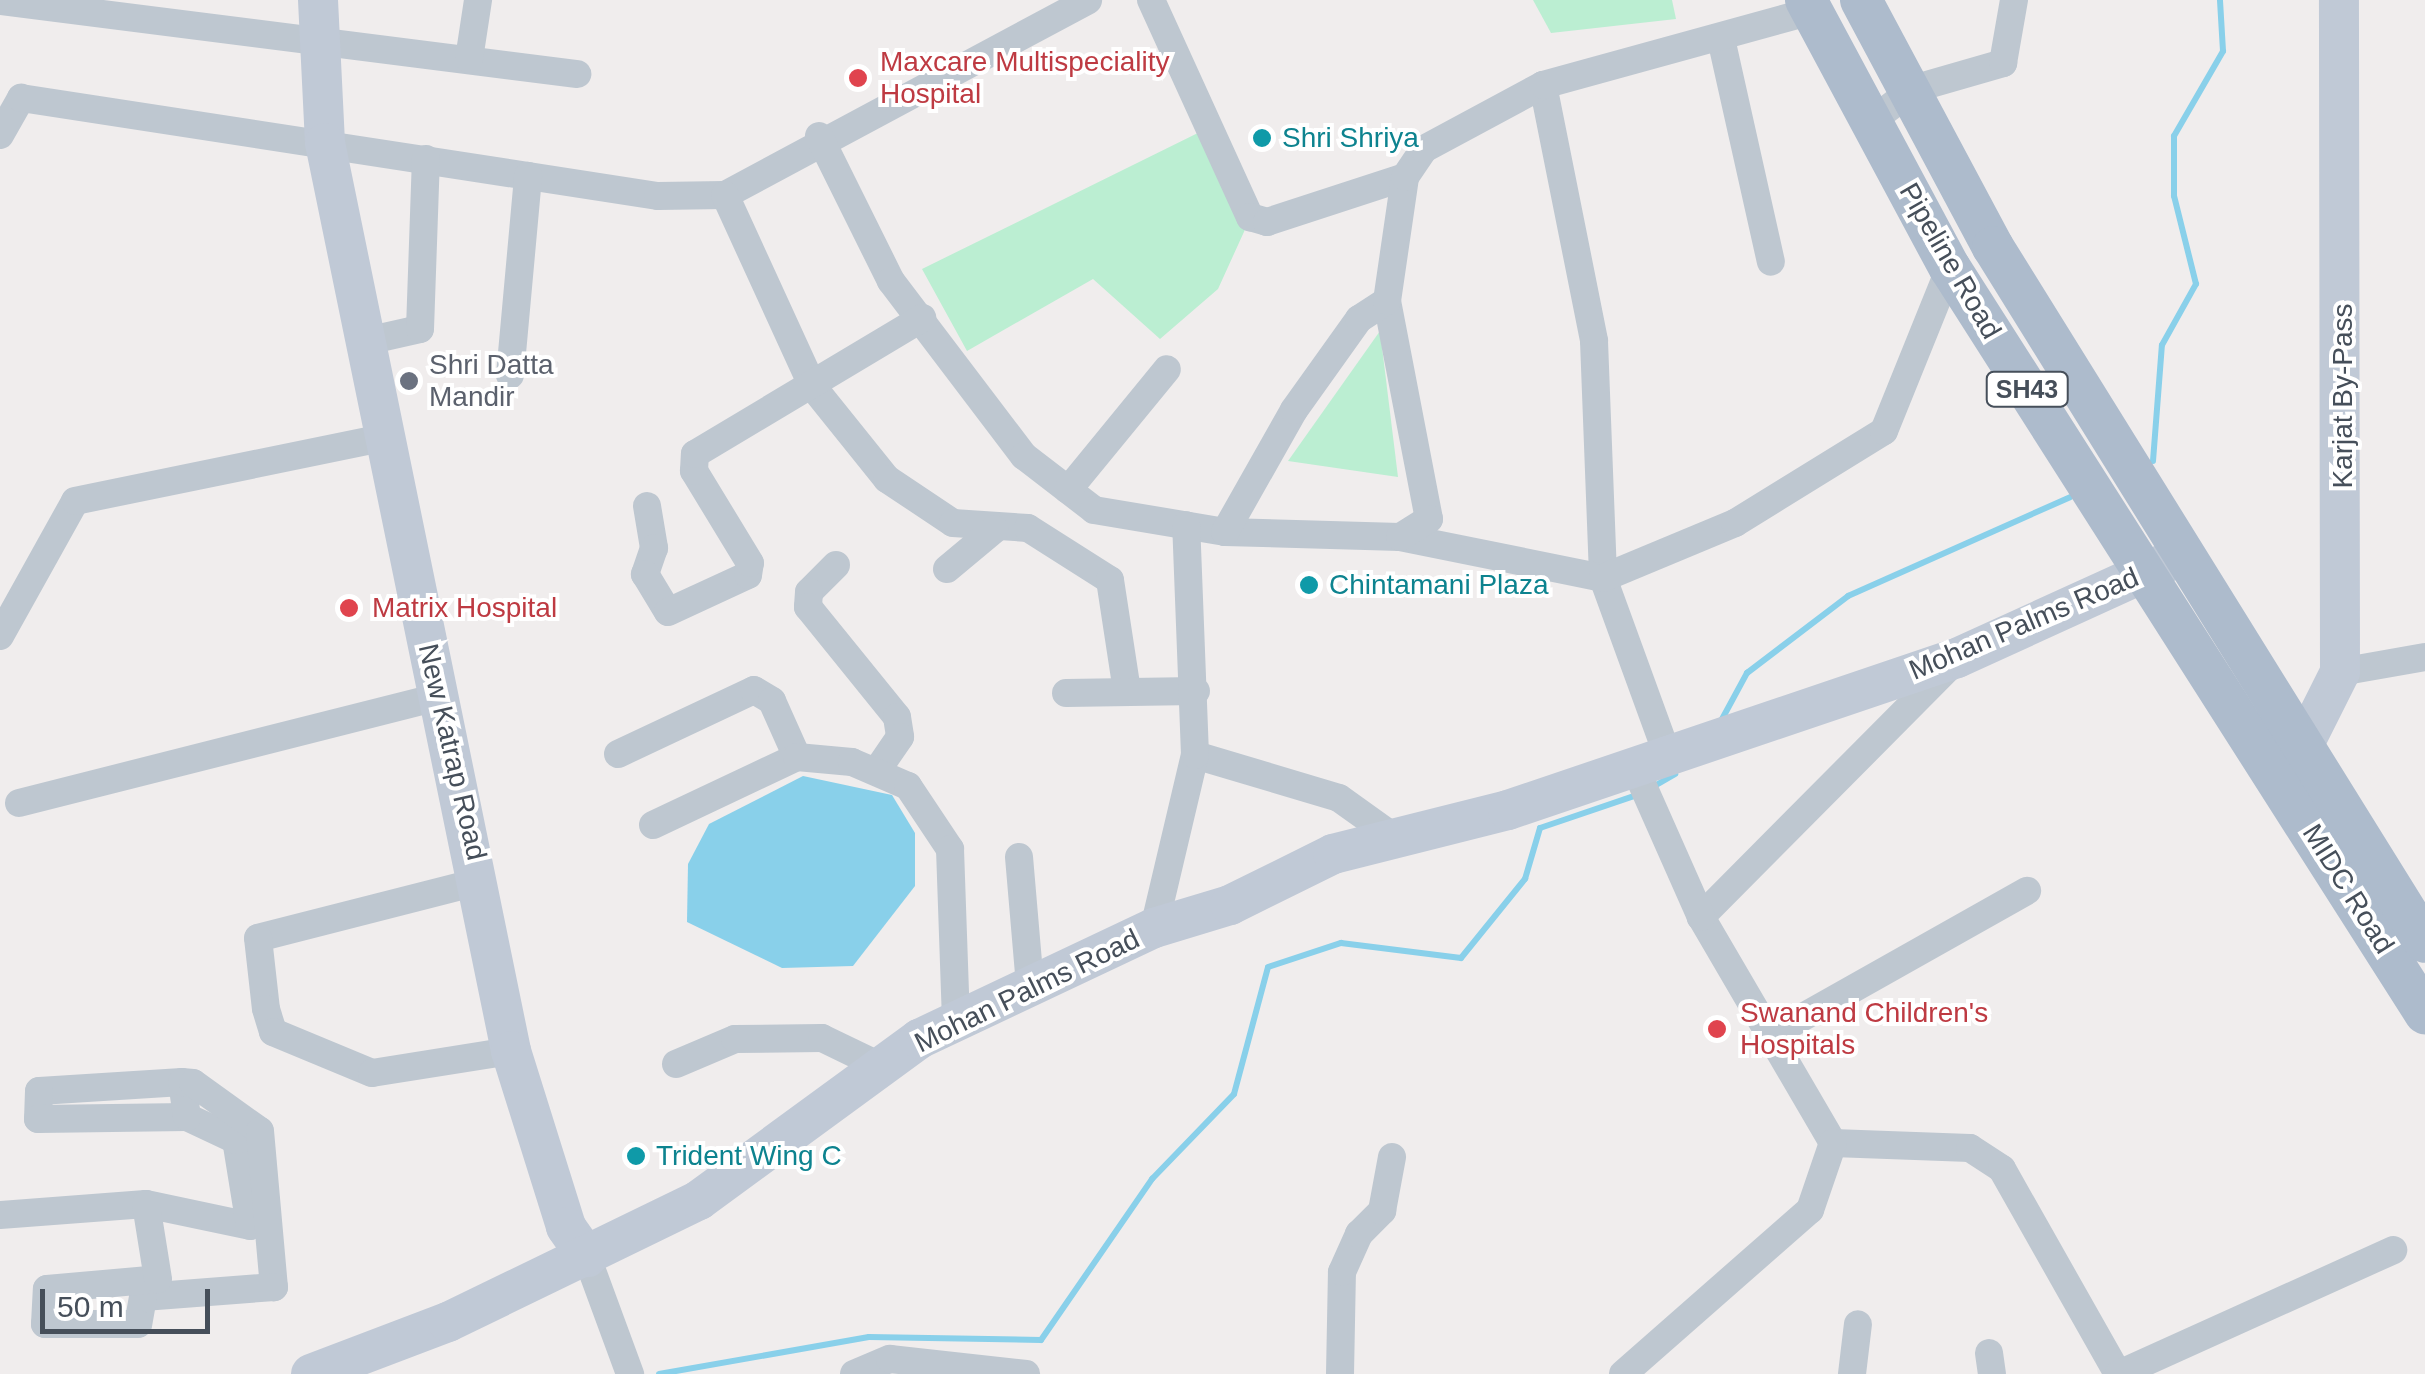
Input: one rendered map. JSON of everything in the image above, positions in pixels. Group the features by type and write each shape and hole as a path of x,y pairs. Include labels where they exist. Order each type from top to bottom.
{"main road":[{"name":"Pipeline Road","path":"1861,0 1913,89 1994,246 2186,553 2288,754"},
{"name":"Pipeline Road","path":"1809,6 1950,268 2146,574 2288,754"},
{"name":"MIDC Road","path":"2288,754 2425,942"},
{"name":"MIDC Road","path":"2288,754 2425,1013"}],"street":[{"path":"469,59 478,0"},
{"path":"0,135 21,98 658,196 724,194 819,136 1088,0"},
{"path":"1151,0 1250,218 1267,222 1405,177"},
{"path":"1872,121 1913,89 2004,63 2014,0"},
{"name":"Karjat By-Pass","path":"2288,754 2340,672 2340,0"},
{"path":"0,1 317,18 469,59 577,74"},
{"path":"1400,537 1428,519 1387,301 1405,177 1424,149 1543,85 1632,56 1722,43 1809,6"},
{"name":"New Katrap Road","path":"317,18 325,143 371,340 437,698 481,881 511,1051 566,1227 587,1257"},
{"path":"1722,43 1771,262"},
{"path":"1543,85 1594,341 1603,578 1656,766 1655,816 1701,917 1833,1143 1810,1210 1623,1374"},
{"path":"819,136 891,281 1024,456 1094,510 1225,532 1400,537 1603,578 1735,523 1884,432 1950,268"},
{"path":"371,340 420,328 426,160"},
{"path":"510,375 528,176"},
{"path":"724,194 813,387 917,506 995,529 1028,528 1110,580 1127,691"},
{"path":"1225,532 1294,410 1359,319 1387,301"},
{"path":"647,506 654,548 645,574 668,612 748,575 692,464 922,318"},
{"path":"1068,490 1166,368"},
{"path":"0,636 75,501 388,437"},
{"path":"1154,928 1195,756 1196,692 1186,525"},
{"path":"947,569 995,529"},
{"name":"Mohan Palms Road","path":"311,1374 587,1257 699,1200 882,1067 1030,986 1102,960 1154,928 1396,838 1656,766 1803,707 1957,658 2186,553"},
{"path":"836,565 809,592 808,607 897,716 900,738 876,772"},
{"path":"1701,917 1957,658"},
{"path":"2340,672 2425,658"},
{"path":"618,754 754,690 772,701 797,757"},
{"path":"1066,693 1196,692"},
{"path":"19,802 437,698"},
{"path":"1195,756 1339,798 1396,838"},
{"path":"653,826 797,757 876,772 908,786 950,849 956,1024"},
{"path":"1019,857 1030,986"},
{"path":"481,881 258,938 266,1009 273,1032 372,1074 511,1051"},
{"path":"1771,1035 2027,891"},
{"path":"676,1064 734,1040 822,1038 882,1067"},
{"path":"182,1082 187,1117"},
{"path":"0,1215 146,1204 250,1226 236,1140 187,1117 38,1120 40,1091 182,1082 215,1093 260,1131 274,1288 158,1288 146,1204"},
{"path":"1833,1143 1970,1148 2002,1169 2119,1374 2393,1250"},
{"path":"1340,1374 1342,1272 1359,1234 1382,1211 1392,1157"},
{"path":"587,1257 630,1374"},
{"path":"1852,1374 1858,1324"},
{"path":"854,1374 890,1358 1026,1374"}],"green space":[{"path":"1533,0 1672,0 1676,19 1551,33"},
{"path":"1208,128 1248,223 1218,289 1160,339 1093,279 967,351 922,269"},
{"path":"1380,331 1398,477 1288,461"}],"water":[{"path":"803,776 892,795 915,833 915,886 853,966 782,968 687,922 688,864 709,824"}],"waterway":[{"path":"2153,461 2162,345 2196,284 2174,196 2174,136 2223,51 2220,0"},
{"path":"1721,721 1747,673 1848,596 2070,497"},
{"path":"1651,788 1675,774"},
{"path":"659,1374 869,1337 1041,1340 1152,1179 1234,1094 1268,967 1341,943 1461,958 1525,879 1540,828 1640,794"}],"place":[{"name":"Maxcare Multispeciality Hospital","path":"858,78"},
{"name":"Shri Shriya","path":"1262,138"},
{"name":"Shri Datta Mandir","path":"409,381"},
{"name":"Chintamani Plaza","path":"1309,585"},
{"name":"Matrix Hospital","path":"349,608"},
{"name":"Swanand Children's Hospitals","path":"1717,1029"},
{"name":"Trident Wing C","path":"636,1156"}]}
